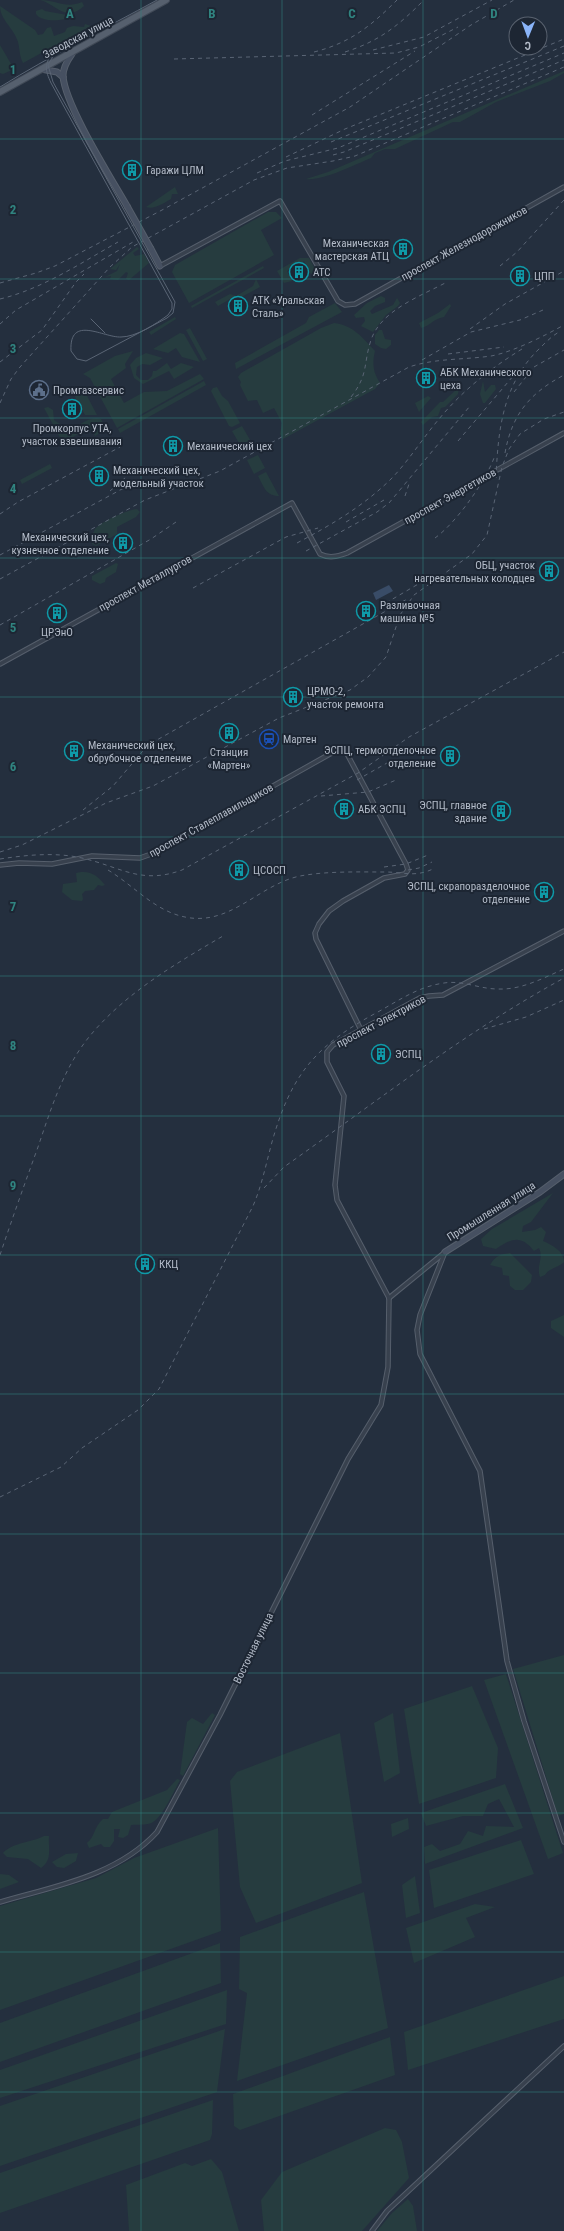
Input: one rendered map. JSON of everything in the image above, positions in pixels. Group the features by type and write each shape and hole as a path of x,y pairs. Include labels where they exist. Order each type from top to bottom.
{"main road":[{"name":"Заводская улица","path":"0,92 41,69 72,54 166,0"}],"street":[{"path":"72,54 64,68 63,77 69,99 160,266"},
{"path":"41,69 57,72 63,77"},
{"name":"проспект Железнодорожников","path":"160,266 280,201 338,301 345,305 355,304 564,187"},
{"name":"проспект Энергетиков","path":"320,554 327,557 336,557 354,549 564,433"},
{"name":"проспект Металлургов","path":"0,664 292,503 320,554"},
{"name":"проспект Сталеплавильщиков","path":"0,865 19,863 52,864 92,856 140,858 154,853 337,750 343,750 346,752 378,810 408,870 405,874 384,878 343,901 329,912 315,932 316,939 360,1030"},
{"name":"проспект Электриков","path":"389,1298 342,1212 335,1185 344,1096 328,1062 327,1052 333,1045 420,998 443,995 564,930"},
{"name":"Промышленная улица","path":"389,1298 429,1263 540,1192 564,1174"},
{"path":"445,1252 420,1315 417,1338 420,1354 480,1471 507,1660 524,1721 564,1842"},
{"name":"Восточная улица","path":"0,1902 104,1870 129,1858 144,1847 157,1832 220,1715 348,1459 381,1405 388,1367 389,1298"},
{"path":"372,2231 392,2206 564,2046"}],"green space":[{"path":"40,0 71,5 82,2 84,6 77,11 66,13"},
{"path":"0,6 35,30 38,35 43,34 47,28 51,27 54,36 65,32 67,28 73,26 84,27 85,24 91,26 23,63 14,32 2,16"},
{"path":"42,9 45,11 73,16 59,20 43,19 36,14 36,11"},
{"path":"0,45 14,69 3,74 0,73"},
{"path":"564,71 564,73 550,81 496,102 460,122 453,122 395,149 385,149 375,153 371,158 330,175 321,178 306,179 328,172"},
{"path":"175,187 178,194 172,194 171,199 156,207 146,207"},
{"path":"268,212 276,212 282,218 261,230 274,255 189,303 172,272 175,265"},
{"path":"137,247 139,249 133,253 135,256 144,254 149,263 129,280 126,279 128,273 126,272 118,280 110,279 111,276 105,277 117,271 120,264 116,270 110,269"},
{"path":"300,258 309,258 316,271 311,274 304,261 287,271 292,281 284,283 277,271"},
{"path":"263,266 264,268 192,308 191,306"},
{"path":"256,279 260,287 234,301 232,298 218,306 215,302 230,294 236,296 253,286"},
{"path":"381,296 385,298 385,302 375,306 370,311 372,314 393,305 397,298 400,303 386,315 373,332 361,326 365,321 364,317 356,318 354,315 367,303"},
{"path":"335,303 342,312 236,369 235,363 306,323 309,317"},
{"path":"450,304 451,306 444,317 437,319 421,328 419,323 438,313"},
{"path":"175,317 176,319 151,335 149,332"},
{"path":"334,323 347,326 352,329 375,351 374,368 380,383 375,389 283,439 280,434 282,423 274,408 263,413 257,400 248,401 240,385 241,382 238,377 241,373 321,328"},
{"path":"190,328 207,359 203,361 186,330"},
{"path":"379,330 382,330 385,339 391,340 391,345 386,349 375,344 375,335"},
{"path":"180,333 184,334 200,362 182,357 176,348 168,353 153,349"},
{"path":"133,351 125,364 126,368 111,379 124,403 144,392 167,391 200,374 204,379 117,428 90,378 83,374 115,356"},
{"path":"146,353 163,358 150,365 142,364 137,367 136,375 141,380 148,380 152,376 153,371 156,371 167,363 171,369 181,363 194,367 174,379 169,371 143,384 134,378 130,365 136,358"},
{"path":"204,381 206,385 120,433 118,429"},
{"path":"483,381 485,392 491,385 495,385 496,389 485,403 483,403 480,394"},
{"path":"217,387 222,396 228,401 240,423 232,427 229,426 211,391 213,388"},
{"path":"459,387 458,394 445,407 441,408 438,416 432,417 423,425 421,422 440,402 443,402"},
{"path":"83,388 97,415 85,415 74,395"},
{"path":"428,396 431,398 419,412 415,403"},
{"path":"48,407 53,410 54,420 60,424 64,431 96,418 101,419 106,429 95,436 90,427 63,443 44,408"},
{"path":"242,426 253,445 243,450 232,431"},
{"path":"258,455 265,468 254,474 247,460"},
{"path":"50,464 52,468 22,484 20,480"},
{"path":"266,472 279,496 268,493 262,484 258,476"},
{"path":"137,509 140,512 136,517 117,527 117,534 96,546 92,544 93,533 98,526 115,516"},
{"path":"116,563 118,564 116,572 106,578 105,582 100,584 92,580 92,576"},
{"path":"89,872 95,875 105,885 98,885 94,890 85,891 82,894 82,901 72,900 62,892 63,884 77,882 76,873"},
{"path":"553,1193 531,1222 523,1226 522,1232 535,1230 541,1227 546,1232 543,1241 560,1252 564,1262 562,1264 540,1277 539,1269 541,1255 539,1248 534,1251 525,1242 520,1240 507,1242 496,1249 483,1246 481,1239 492,1229"},
{"path":"510,1253 532,1275 531,1282 523,1290 515,1290 510,1286 509,1276 503,1275 502,1268 490,1265 498,1256"},
{"path":"564,1315 564,1337 551,1328 551,1321"},
{"path":"564,1655 564,1814 558,1816 513,1669"},
{"path":"506,1674 563,1853 548,1859 484,1680"},
{"path":"472,1686 498,1748 496,1778 419,1804 404,1709"},
{"path":"212,1713 215,1715 183,1776 180,1774 187,1722 192,1718 203,1724"},
{"path":"393,1713 400,1773 384,1782 374,1723"},
{"path":"340,1733 362,1883 256,1923 240,1887 230,1781 237,1772"},
{"path":"177,1779 180,1780 168,1803 157,1819 151,1823 131,1825 128,1835 123,1838 118,1837 120,1829 114,1829 114,1841 110,1847 104,1847 101,1844 89,1848 87,1843 90,1841 97,1826 103,1819 108,1819 112,1812 167,1790"},
{"path":"505,1784 523,1828 425,1864 424,1847 432,1844 440,1851 460,1844 468,1831 483,1836 486,1826 514,1827 499,1799 488,1804 483,1816 463,1816 426,1826 421,1813"},
{"path":"408,1818 409,1829 392,1837 391,1824"},
{"path":"218,1828 221,1931 0,2010 0,1906 96,1878 134,1858"},
{"path":"44,1836 49,1836 49,1858 45,1865 41,1868 28,1859 7,1857 3,1853 7,1849"},
{"path":"521,1840 534,1874 434,1908 429,1870"},
{"path":"78,1853 76,1861 64,1868 57,1867 52,1862 66,1854"},
{"path":"0,1874 9,1875 19,1882 0,1889"},
{"path":"415,1876 420,1913 406,1918 402,1885"},
{"path":"364,1892 388,2028 237,2081 247,1993 239,1989 240,1937"},
{"path":"475,1904 495,1907 466,1918 475,1937 414,1963 406,1928"},
{"path":"220,1943 221,1983 0,2062 0,2023"},
{"path":"564,1976 564,2019 408,2070 404,2032"},
{"path":"227,1990 226,2024 0,2098 0,2070"},
{"path":"225,2029 217,2092 0,2166 0,2106"},
{"path":"390,2037 395,2075 240,2130 234,2126 233,2094"},
{"path":"213,2100 212,2134 210,2140 0,2213 0,2173"},
{"path":"385,2128 396,2130 402,2142 409,2178 362,2231 264,2231 261,2200 282,2172"},
{"path":"211,2159 222,2172 239,2231 129,2231 126,2185 185,2163 192,2166"},
{"path":"408,2199 413,2206 417,2231 377,2231 392,2213"}],"water":[{"path":"389,585 393,591 376,600 373,593"}],"tram line":[{"path":"0,87 157,0"},
{"path":"53,52 46,67 51,83 172,303 172,309 168,315 152,326 139,332 133,335 121,337 89,330 76,333 72,340 71,351 77,359 86,361 167,318 173,313 175,302 53,82 48,65 55,53"},
{"path":"91,319 105,333"}],"railway":[{"path":"314,52 338,44 369,26 397,0"},
{"path":"345,52 369,43 379,37 397,25 424,0"},
{"path":"373,50 424,37 492,0"},
{"path":"0,283 55,266 164,209 350,107 471,25 514,0"},
{"path":"174,59 396,53 419,47 458,27"},
{"path":"286,157 345,129 564,39"},
{"path":"331,142 564,46"},
{"path":"312,115 415,51"},
{"path":"257,173 285,161 338,148 564,53"},
{"path":"333,155 344,152 564,60"},
{"path":"0,403 11,379 20,367 110,267 132,247 254,180 287,168 355,156 564,67"},
{"path":"500,266 517,252 564,200"},
{"path":"0,299 16,295 46,282 118,242"},
{"path":"0,324 16,310 133,242"},
{"path":"470,329 505,304 564,271"},
{"path":"0,362 42,330 76,282 84,274"},
{"path":"351,397 361,382 371,340 376,329 383,320 403,305 447,282"},
{"path":"422,360 471,332 520,320 543,310"},
{"path":"0,579 145,500 220,471 409,367 429,362 500,354 528,343 564,325"},
{"path":"496,478 501,425 510,392 518,376 528,362 547,341 559,332"},
{"path":"448,354 504,347"},
{"path":"297,543 346,515 379,490 397,473 439,419 457,399 488,372 522,349"},
{"path":"514,392 534,367 564,350"},
{"path":"458,441 514,375"},
{"path":"505,453 512,427 524,406 541,389 564,375"},
{"path":"306,551 377,512 389,503 470,406"},
{"path":"0,852 22,845 106,803 153,786 279,718 350,690 368,677 386,657 400,615 414,595 472,554 487,535 502,467 509,449 520,434 544,419 564,412"},
{"path":"0,514 18,502 120,447"},
{"path":"435,538 452,523 461,512 484,479 494,458"},
{"path":"110,491 133,471"},
{"path":"405,496 410,481"},
{"path":"0,555 122,489 139,482"},
{"path":"346,522 384,500"},
{"path":"0,625 151,539 176,522"},
{"path":"193,588 286,537 318,528"},
{"path":"379,607 432,576"},
{"path":"83,810 113,786 148,745 409,598"},
{"path":"0,859 30,855 61,855 82,858 131,873 143,875 155,876 182,870 358,773 409,737 564,652"},
{"path":"357,780 387,763"},
{"path":"321,796 368,792 396,780"},
{"path":"384,867 406,864 428,855"},
{"path":"408,870 419,868 432,862"},
{"path":"108,870 157,906 191,918 206,918 220,915 234,909 272,887 286,880 300,876 342,872 416,874 435,868"},
{"path":"0,1255 53,1104 65,1076 80,1049 103,1021 134,994 169,969 223,936"},
{"path":"0,1497 61,1467 82,1448 138,1410 159,1389 253,1206 279,1119 288,1098 297,1080 321,1051 355,1025 401,999 425,988 451,982 491,989 515,988 532,983 564,969"},
{"path":"264,1188 284,1167 421,1068 491,1021 564,978"},
{"path":"484,1029 526,1017 564,1000"}],"place":[{"name":"Гаражи ЦЛМ","path":"132,170"},
{"name":"Механическая мастерская АТЦ","path":"403,249"},
{"name":"АТС","path":"299,272"},
{"name":"ЦПП","path":"520,276"},
{"name":"АТК «Уральская Сталь»","path":"238,306"},
{"name":"АБК Механического цеха","path":"426,378"},
{"name":"Промгазсервис","path":"39,390"},
{"name":"Промкорпус УТА, участок взвешивания","path":"72,409"},
{"name":"Механический цех","path":"173,446"},
{"name":"Механический цех, модельный участок","path":"99,476"},
{"name":"Механический цех, кузнечное отделение","path":"123,543"},
{"name":"ОБЦ, участок нагревательных колодцев","path":"549,571"},
{"name":"Разливочная машина №5","path":"366,611"},
{"name":"ЦРЭнО","path":"57,613"},
{"name":"ЦРМО-2, участок ремонта","path":"293,697"},
{"name":"Станция «Мартен»","path":"229,733"},
{"name":"Мартен","path":"269,739"},
{"name":"Механический цех, обрубочное отделение","path":"74,751"},
{"name":"ЭСПЦ, термоотделочное отделение","path":"450,756"},
{"name":"АБК ЭСПЦ","path":"344,809"},
{"name":"ЭСПЦ, главное здание","path":"501,811"},
{"name":"ЦСОСП","path":"239,870"},
{"name":"ЭСПЦ, скрапоразделочное отделение","path":"544,892"},
{"name":"ЭСПЦ","path":"381,1054"},
{"name":"ККЦ","path":"145,1264"}]}
